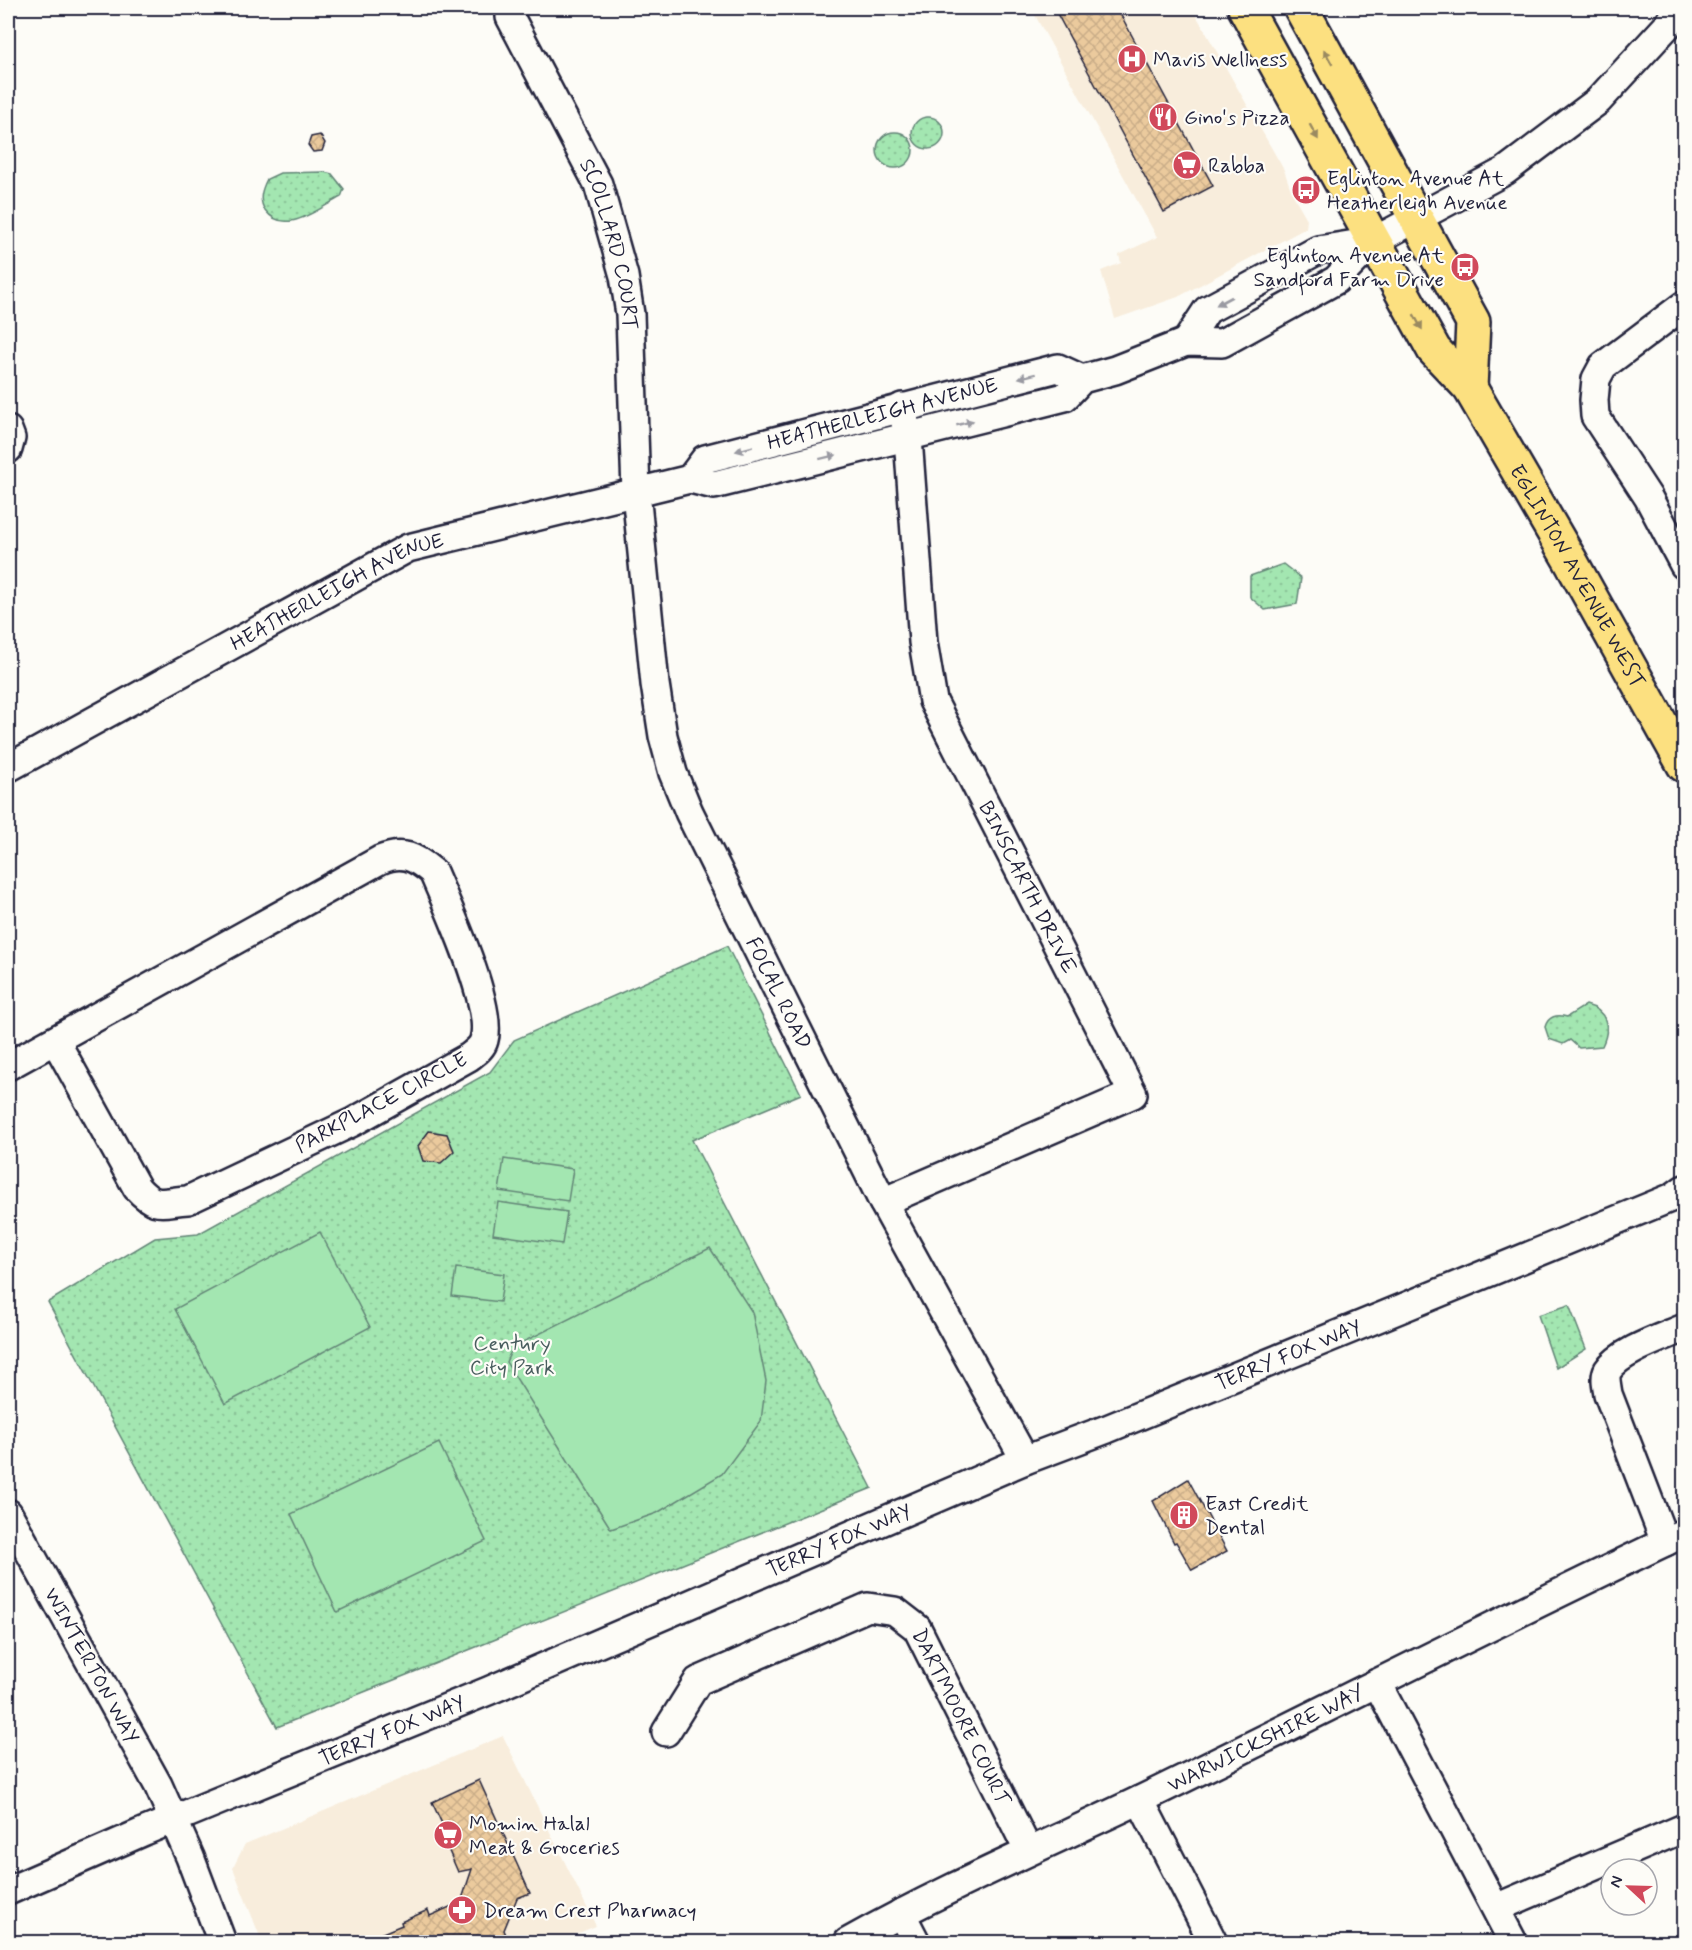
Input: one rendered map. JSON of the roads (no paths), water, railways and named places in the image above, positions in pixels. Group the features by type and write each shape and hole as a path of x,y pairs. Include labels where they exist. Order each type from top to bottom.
{"main road":[{"name":"EGLINTON AVENUE WEST","path":"1245,8 1434,350 1470,388 1570,560 1684,765"},
{"path":"1301,8 1473,322 1470,388"}],"street":[{"path":"1186,342 1208,310 1318,250 1374,241 1505,171 1598,101 1668,25 1679,8"},
{"name":"SCOLLARD COURT","path":"510,17 598,184 617,250 630,314 636,492"},
{"name":"HEATHERLEIGH AVENUE","path":"8,768 408,548 690,479 714,485 1065,397 1082,379 1115,370 1186,342 1222,343 1336,280 1374,241"},
{"path":"1684,304 1603,366 1596,380 1594,400 1595,416 1648,497 1684,565"},
{"name":"HEATHERLEIGH AVENUE","path":"690,479 705,459 902,406 1058,368 1082,379"},
{"name":"BINSCARTH DRIVE","path":"884,1202 1133,1094 933,701 923,642 908,438 902,406"},
{"path":"8,430 11,438 8,449"},
{"name":"FOCAL ROAD","path":"636,492 655,684 663,736 673,773 689,812 884,1202 1025,1460"},
{"name":"PARKPLACE CIRCLE","path":"8,1066 54,1040 396,854 419,860 433,872 484,1004 485,1013 485,1039 481,1048 469,1057 353,1122 188,1200 174,1203 154,1202 146,1198 137,1188 54,1040"},
{"name":"TERRY FOX WAY","path":"8,1891 488,1691 1025,1460 1129,1420 1681,1194"},
{"path":"1675,1538 1608,1394 1606,1379 1608,1369 1617,1360 1684,1328"},
{"name":"WINTERTON WAY","path":"8,1513 174,1820 222,1942"},
{"name":"WARWICKSHIRE WAY","path":"848,1942 901,1912 1028,1850 1140,1800 1675,1538"},
{"name":"DARTMOORE COURT","path":"666,1732 698,1681 868,1607 895,1611 917,1628 1028,1850"},
{"path":"1377,1683 1513,1942"},
{"path":"1140,1800 1213,1942"},
{"path":"1496,1908 1684,1828"},
{"path":"901,1912 916,1942"}],"place":[{"name":"Mavis Wellness","path":"1132,59"},
{"name":"Gino's Pizza","path":"1163,117"},
{"name":"Rabba","path":"1187,165"},
{"name":"Eglinton Avenue At Heatherleigh Avenue","path":"1306,190"},
{"name":"Eglinton Avenue At Sandford Farm Drive","path":"1465,267"},
{"name":"East Credit Dental","path":"1184,1515"},
{"name":"Momin Halal Meat & Groceries","path":"448,1835"},
{"name":"Dream Crest Pharmacy","path":"462,1910"}],"park label":[{"name":"Century City Park","path":"512,1355"}]}
